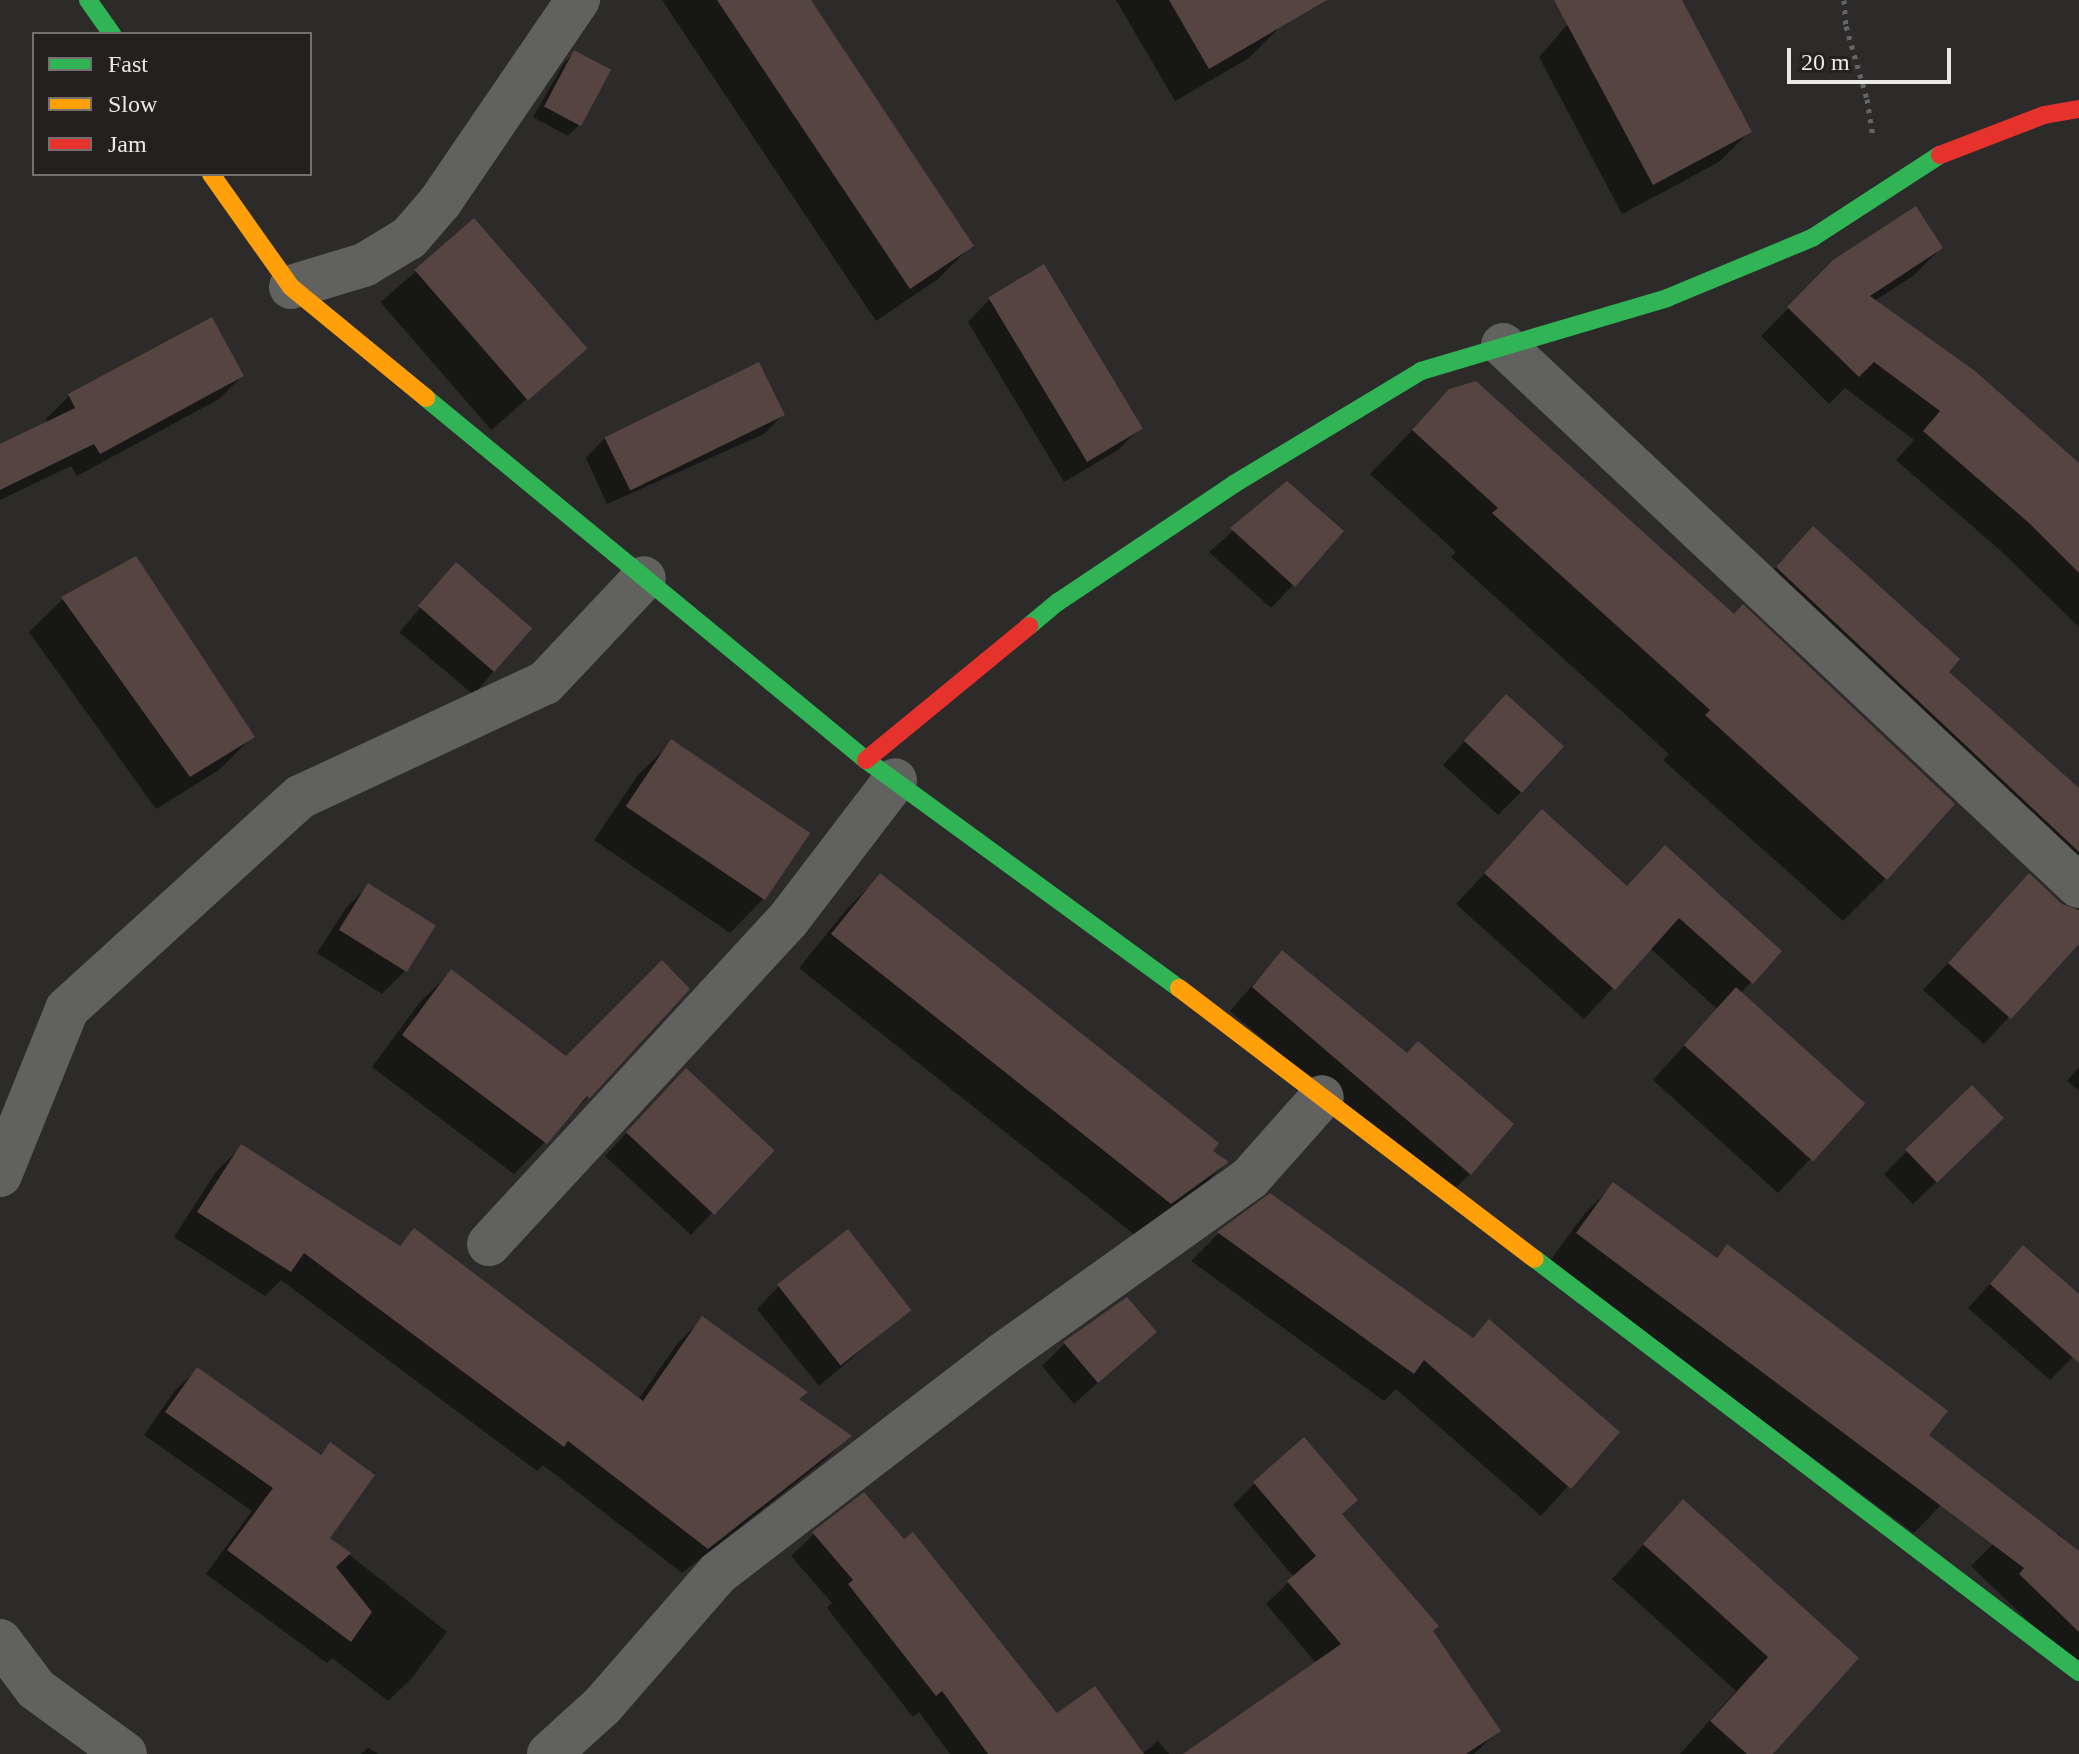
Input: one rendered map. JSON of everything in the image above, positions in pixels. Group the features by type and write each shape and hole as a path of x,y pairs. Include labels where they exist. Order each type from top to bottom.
{"street":[{"path":"88,0 111,32"},
{"path":"291,287 364,265 409,238 440,202 578,0"},
{"path":"489,1244 788,920 881,770 1058,602 1234,484 1421,371 1667,298 1812,238 1930,159 2044,115 2079,109"},
{"path":"212,176 291,287 881,770 1072,907 2079,1672"},
{"path":"1503,345 2079,886"},
{"path":"0,1175 67,1009 300,797 545,683 644,578"},
{"path":"549,1754 602,1706 718,1573 1002,1355 1250,1178 1322,1097"},
{"path":"0,1641 36,1689 125,1754"}],"path":[{"path":"1844,0 1846,26 1867,99 1877,156 1856,207"}],"building":[{"path":"717,0 811,0 974,246 910,289"},
{"path":"1169,0 1327,0 1209,69"},
{"path":"1554,0 1682,0 1752,132 1653,185"},
{"path":"574,50 611,70 581,126 544,107"},
{"path":"1916,206 1943,248 1870,296 1975,371 2079,463 2079,573 2029,523 1923,431 1940,411 1874,362 1859,377 1787,307 1833,260"},
{"path":"474,218 587,349 528,400 414,270"},
{"path":"1044,264 1143,429 1087,462 988,297"},
{"path":"212,317 244,376 100,454 94,444 0,490 0,444 75,408 68,394"},
{"path":"759,362 785,415 630,490 604,437"},
{"path":"1476,381 1734,614 1743,604 1955,804 1887,880 1705,715 1710,710 1492,513 1498,508 1412,430 1449,389"},
{"path":"1287,481 1344,531 1295,587 1230,528"},
{"path":"1813,526 1960,659 1949,672 2079,788 2079,852 1776,567"},
{"path":"136,556 255,737 190,777 61,597"},
{"path":"456,562 532,628 494,672 418,606"},
{"path":"1506,694 1564,746 1522,793 1464,741"},
{"path":"671,739 810,833 765,900 626,806"},
{"path":"1542,809 1627,886 1665,845 1782,951 1753,984 1679,918 1615,990 1484,873"},
{"path":"880,873 1219,1143 1213,1151 1229,1162 1171,1204 831,934"},
{"path":"2029,873 2062,904 2079,910 2079,944 2011,1019 1948,963"},
{"path":"368,883 436,925 407,972 339,930"},
{"path":"1282,950 1407,1053 1418,1041 1514,1124 1471,1175 1252,987"},
{"path":"662,960 690,989 589,1099 587,1096 547,1144 402,1035 451,969 566,1056"},
{"path":"1736,987 1865,1103 1813,1161 1684,1045"},
{"path":"686,1068 774,1151 714,1215 626,1132"},
{"path":"1972,1085 2004,1118 1937,1183 1905,1150"},
{"path":"241,1144 400,1246 414,1228 643,1401 702,1316 808,1392 799,1399 852,1436 708,1549 568,1441 564,1447 304,1253 291,1272 197,1212"},
{"path":"1613,1182 1717,1258 1727,1244 1948,1411 1929,1435 2079,1551 2079,1632 2019,1574 2024,1568 1576,1233"},
{"path":"1270,1193 1473,1338 1489,1319 1620,1432 1571,1489 1424,1360 1414,1374 1217,1232"},
{"path":"848,1229 911,1310 840,1366 777,1284"},
{"path":"2023,1245 2079,1294 2079,1363 1990,1284"},
{"path":"1127,1297 1157,1332 1098,1383 1063,1342"},
{"path":"197,1367 321,1455 330,1442 375,1475 330,1538 351,1553 336,1567 372,1612 351,1642 227,1550 273,1488 165,1412"},
{"path":"1304,1437 1358,1500 1342,1514 1439,1626 1433,1631 1501,1731 1466,1754 1183,1754 1341,1644 1287,1581 1316,1556 1253,1482"},
{"path":"864,1492 904,1539 913,1532 1057,1713 1095,1686 1144,1754 988,1754 942,1691 936,1696 848,1584 853,1580 812,1532"},
{"path":"1683,1499 1859,1658 1773,1754 1747,1754 1710,1721 1768,1657 1643,1544"}],"traffic: fast":[{"path":"88,0 111,32"},
{"path":"1029,626 1058,602 1234,484 1421,371 1667,298 1812,238 1940,155"},
{"path":"426,398 866,760 1179,988"},
{"path":"1535,1259 2079,1672"}],"traffic: slow":[{"path":"212,176 291,287 426,398"},
{"path":"1179,988 1535,1259"}],"traffic: jam":[{"path":"1940,155 2044,115 2079,109"},
{"path":"866,760 1029,626"}]}
